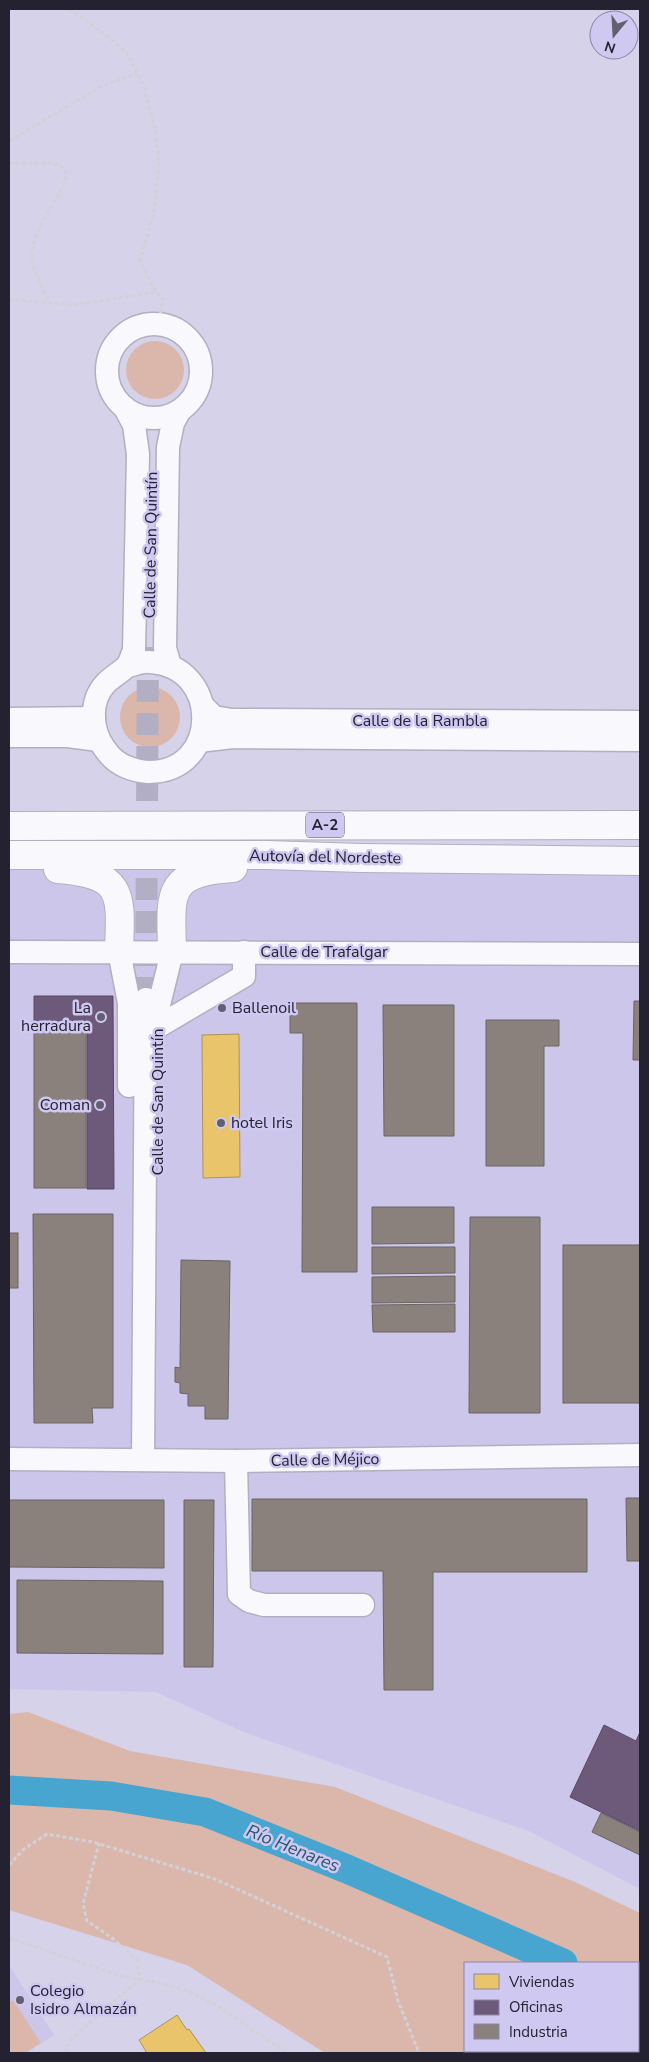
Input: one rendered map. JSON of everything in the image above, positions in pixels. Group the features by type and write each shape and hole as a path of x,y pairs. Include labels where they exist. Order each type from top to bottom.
{"highway":[{"name":"Autovía del Nordeste","path":"9,826 640,825"},
{"name":"Autovía del Nordeste","path":"9,855 268,855 640,861"},
{"path":"172,952 172,903 174,892 187,878 209,870 361,858"},
{"path":"9,868 73,870 90,873 104,879 113,886 118,897 120,909 119,952"}],"street":[{"path":"159,323 172,326 195,345 200,359 202,374 198,389 190,402 174,414 158,418 131,412 114,397 108,384 106,369 109,354 117,341 128,330 142,324 159,323"},
{"path":"127,666 134,650 138,454 131,412"},
{"name":"Calle de San Quintín","path":"131,412 145,426 153,453"},
{"path":"170,666 165,648 168,448 174,414"},
{"name":"Calle de San Quintín","path":"148,636 153,453 158,434 174,414"},
{"path":"148,662 170,666 186,675 197,690 204,707 204,724 199,741 189,756 174,766 157,772 139,772 122,766 108,754 96,729 98,697 109,678 127,666 148,662"},
{"name":"Calle de la Rambla","path":"204,707 214,717 232,720 640,722"},
{"path":"9,719 96,729"},
{"path":"9,736 68,736 96,729"},
{"path":"199,741 232,737 640,740"},
{"name":"Calle de Trafalgar","path":"9,952 640,954"},
{"name":"Calle de San Quintín","path":"119,952 129,1003 130,1201 144,1252"},
{"name":"Calle de San Quintín","path":"144,1252 158,1202 159,1005 172,952"},
{"path":"159,1026 244,976 244,952"},
{"name":"Calle de San Quintín","path":"143,1460 146,999"},
{"name":"Calle de Méjico","path":"9,1459 236,1461 640,1455"},
{"path":"236,1461 237,1582 239,1594 249,1601 264,1605 363,1605"}],"path":[{"path":"69,9 90,23 127,54 144,86 155,129 159,164 154,212 140,261 156,292 162,299 159,323"},
{"path":"9,140 102,86 137,73"},
{"path":"9,162 52,163 61,166 67,175 36,236 32,251 34,268 49,301"},
{"path":"9,300 49,301 72,304 156,292"},
{"path":"9,1865 24,1849 47,1834 99,1843 215,1879 387,1957 398,2001 419,2053"},
{"path":"99,1843 82,1904 87,1922 112,1938 137,1960 140,1979"},
{"path":"9,1939 121,1976 189,1991 219,2007 287,2053"},
{"path":"66,2053 69,2041 140,1979"}],"shaded area":[{"path":"149,341 161,341 176,349 184,364 184,376 176,391 161,399 149,399 134,391 126,376 126,364 134,349"},
{"path":"150,687 166,692 171,696 175,701 180,717 175,733 171,738 166,742 150,747 134,742 129,738 125,733 120,717 125,701 129,696 134,692"},
{"path":"9,859 640,861 640,1889 529,1831 246,1733 156,1692 9,1689"},
{"path":"28,1712 130,1751 335,1787 575,1882 640,1913 640,2053 325,2053 187,1965 9,1910 9,1714"},
{"name":"Colegio Isidro Almazán","path":"9,1965 54,2035 26,2053 9,2053"},
{"path":"13,2000 41,2043 25,2053 9,2053 9,2003"}],"building: Viviendas":[{"name":"hotel Iris","path":"239,1034 240,1177 203,1178 202,1035"},
{"path":"177,2015 206,2053 147,2053 139,2040"}],"building: Oficinas":[{"name":"Coman","path":"34,996 113,996 114,1189 87,1189 87,1021 34,1021"},
{"path":"604,1725 636,1741 640,1732 640,1831 570,1797"}],"building: Industria":[{"path":"634,1001 640,1001 640,1060 633,1060"},
{"path":"290,1003 357,1003 357,1272 302,1272 303,1033 290,1033"},
{"path":"383,1005 454,1005 454,1136 384,1136"},
{"path":"486,1020 559,1020 559,1046 544,1046 544,1166 486,1166"},
{"path":"34,1023 86,1023 86,1188 34,1188"},
{"path":"372,1207 454,1207 454,1243 372,1244"},
{"path":"33,1214 113,1214 113,1408 92,1408 93,1423 34,1423"},
{"path":"470,1217 540,1217 540,1413 469,1413"},
{"path":"9,1233 18,1233 18,1288 9,1288"},
{"path":"563,1245 640,1245 640,1403 563,1403"},
{"path":"372,1247 455,1247 455,1273 372,1274"},
{"path":"181,1260 230,1261 228,1419 205,1419 205,1406 188,1406 188,1394 180,1393 180,1383 175,1382 175,1367 180,1368"},
{"path":"455,1276 455,1302 372,1303 372,1277"},
{"path":"455,1304 455,1332 373,1332 372,1305"},
{"path":"626,1498 640,1498 640,1561 627,1561"},
{"path":"252,1499 587,1499 587,1572 433,1572 433,1690 384,1690 383,1571 252,1571"},
{"path":"9,1500 164,1500 164,1568 9,1567"},
{"path":"184,1500 214,1500 213,1667 184,1667"},
{"path":"17,1580 163,1581 163,1654 17,1653"},
{"path":"601,1813 640,1832 640,1855 592,1832"}],"waterway":[{"name":"Río Henares","path":"9,1790 111,1796 205,1812 347,1869 561,1962"}],"tunnel":[{"path":"146,999 148,636"}],"place":[{"name":"Ballenoil","path":"222,1008"},
{"name":"La herradura","path":"101,1017"},
{"name":"Coman","path":"100,1105"},
{"name":"hotel Iris","path":"221,1123"},
{"name":"Colegio Isidro Almazán","path":"20,2000"}]}
